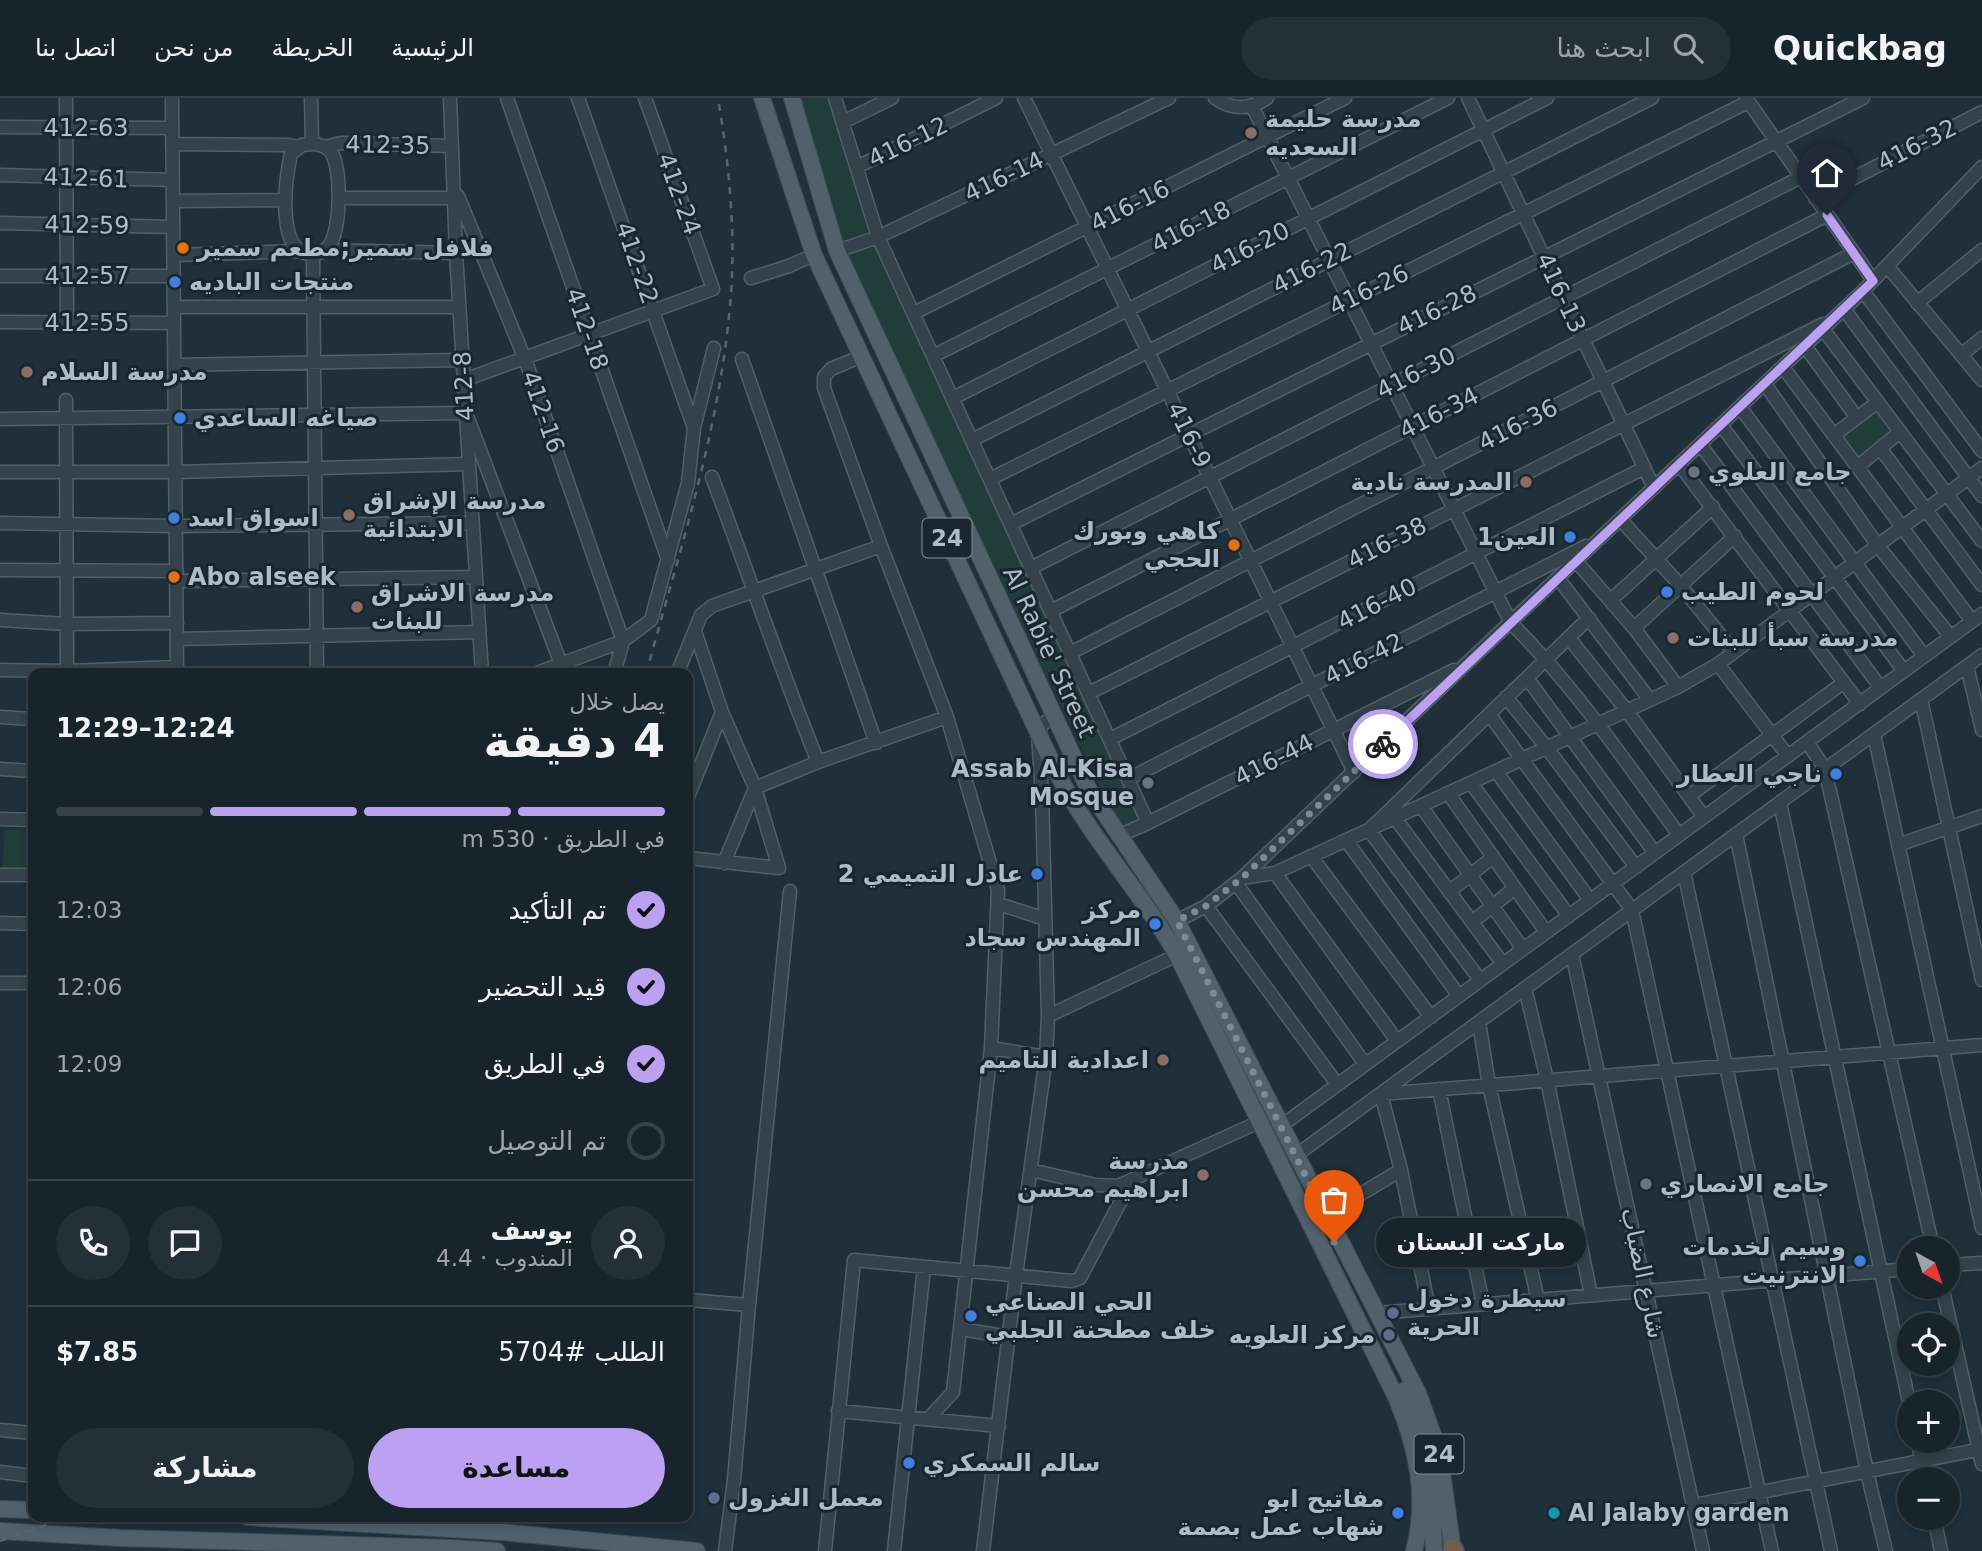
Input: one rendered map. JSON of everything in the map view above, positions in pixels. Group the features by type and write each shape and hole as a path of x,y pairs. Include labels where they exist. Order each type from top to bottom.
{"main road":[{"name":"Al Rabie' Street","path":"762,98 814,256 1038,734 1065,788 1117,867 1148,906 1177,955 1405,1419 1417,1457 1420,1483 1417,1546"},
{"name":"Al Rabie' Street","path":"792,98 837,251 1089,790 1177,921 1418,1393 1439,1451 1448,1551"},
{"path":"1329,1221 1344,1270 1423,1433 1432,1478 1434,1524 1448,1551"},
{"path":"0,1509 28,1510"},
{"path":"374,1522 500,1527 697,1551"},
{"path":"0,1531 121,1538 497,1551"}],"street":[{"path":"66,98 66,323"},
{"path":"172,98 177,668"},
{"path":"173,144 298,147 312,144 311,98"},
{"name":"412-18","path":"507,98 668,560"},
{"name":"412-22","path":"578,98 694,428"},
{"name":"412-24","path":"645,98 713,289 654,312"},
{"path":"835,98 878,237 1149,823"},
{"path":"843,122 892,98"},
{"name":"416-12","path":"857,167 996,98"},
{"name":"416-9","path":"1024,98 1354,772"},
{"name":"416-14","path":"837,251 878,237 1169,98"},
{"path":"1215,98 1228,106 1252,106 1267,98"},
{"name":"416-16","path":"914,313 1345,98"},
{"name":"416-18","path":"933,356 1448,98"},
{"name":"416-13","path":"1468,98 1654,488"},
{"name":"416-20","path":"953,398 1547,98"},
{"name":"416-22","path":"972,440 1652,98"},
{"name":"416-28","path":"1011,524 1863,98"},
{"name":"412-8","path":"452,99 451,146 456,253 482,668"},
{"path":"1747,100 1873,281"},
{"name":"416-26","path":"990,479 1747,100"},
{"path":"1252,106 1511,623 1547,659 1599,724 1679,835"},
{"name":"416-32","path":"1815,198 1982,112"},
{"name":"412-63","path":"0,127 172,128"},
{"name":"412-35","path":"312,144 325,147 341,143 451,146"},
{"path":"298,147 291,154 285,200 291,239 312,252"},
{"path":"312,252 331,243 335,232 339,198 335,164 332,154 325,147"},
{"path":"1177,921 1206,906 1239,881 1888,267 1982,167"},
{"name":"412-61","path":"0,175 173,180"},
{"name":"416-30","path":"1031,568 1801,177"},
{"path":"339,198 454,192"},
{"name":"412-16","path":"454,192 525,359 623,641"},
{"path":"173,201 285,200"},
{"name":"416-34","path":"1051,611 1827,215"},
{"name":"412-59","path":"0,223 173,227"},
{"path":"1917,303 1982,250"},
{"path":"312,252 317,668"},
{"path":"174,255 456,253"},
{"name":"416-36","path":"1070,653 1854,253"},
{"path":"751,278 814,256"},
{"path":"1888,267 1982,380"},
{"name":"412-57","path":"0,276 174,276"},
{"path":"1863,291 1982,451"},
{"path":"174,307 459,307"},
{"path":"464,380 654,312"},
{"path":"1840,313 1982,496"},
{"name":"416-38","path":"1089,693 1840,313"},
{"name":"412-55","path":"0,322 174,323"},
{"path":"1823,329 1982,541"},
{"path":"1961,355 1982,338"},
{"path":"1805,345 1857,418"},
{"path":"561,668 623,641 646,625 653,616 688,483 694,428 715,348"},
{"path":"862,356 831,369 824,377 824,388 947,717 996,878 999,904 991,1048 954,1392 928,1419"},
{"path":"742,359 876,743"},
{"path":"175,365 462,360"},
{"path":"1280,1126 1977,618 1901,528 1783,367"},
{"path":"1765,384 1878,545 1951,637"},
{"path":"66,400 67,668"},
{"path":"1834,435 1878,402"},
{"path":"1740,407 1924,656"},
{"path":"0,419 466,413 559,668"},
{"path":"1721,425 1904,671"},
{"path":"1857,467 1900,432"},
{"path":"1700,444 1881,688"},
{"path":"1880,448 1982,585"},
{"path":"0,472 176,472 469,464"},
{"path":"1679,464 1860,704"},
{"name":"416-40","path":"1110,739 1644,468"},
{"path":"1239,881 1275,873 1678,687 1718,664 1982,468"},
{"path":"712,477 786,683 818,762"},
{"path":"1611,600 1713,507"},
{"path":"1620,519 1681,586 1734,652"},
{"path":"0,523 176,526 472,523"},
{"path":"1634,628 1735,536"},
{"name":"416-42","path":"1128,779 1599,539"},
{"path":"680,668 701,615 712,606 881,546"},
{"path":"1576,561 1634,628 1678,687"},
{"path":"0,570 67,570 317,581 476,577"},
{"path":"1558,578 1650,701"},
{"path":"1369,830 1589,618"},
{"path":"0,620 67,624 177,623"},
{"path":"693,859 779,867 755,788 722,712 695,631"},
{"path":"177,639 479,632"},
{"path":"1569,638 1627,711 1704,817"},
{"path":"616,668 623,641"},
{"path":"1296,1156 1982,655"},
{"name":"416-44","path":"1118,836 1466,664"},
{"path":"1718,664 1787,756"},
{"path":"1967,666 1982,730"},
{"path":"0,670 28,671"},
{"path":"1527,678 1655,853"},
{"path":"1689,796 1843,683"},
{"path":"1506,697 1636,867"},
{"path":"1921,699 1982,980"},
{"path":"693,784 722,712"},
{"path":"1489,714 1632,910 1772,1551"},
{"path":"984,1551 1016,1275 1046,1057 1048,1016 1038,734 1044,724 1055,716"},
{"path":"0,717 28,719"},
{"path":"724,863 755,788 818,762 947,717"},
{"path":"1874,734 1982,1228"},
{"path":"1807,742 1825,769 1930,1236"},
{"path":"0,769 28,771"},
{"path":"1496,771 1590,900"},
{"path":"1471,783 1569,916"},
{"path":"1448,793 1546,932"},
{"path":"1780,803 1906,1390"},
{"path":"1421,806 1524,949"},
{"path":"1898,845 1982,816"},
{"path":"1395,818 1503,964"},
{"path":"0,819 28,820"},
{"path":"1369,830 1480,980"},
{"path":"1736,834 1885,1551"},
{"path":"1346,840 1459,996"},
{"path":"1311,856 1431,1017"},
{"path":"1450,892 1493,857"},
{"path":"1684,872 1831,1551"},
{"path":"1275,873 1397,1041"},
{"path":"0,875 28,874"},
{"path":"1239,881 1365,1064"},
{"path":"1472,922 1515,888"},
{"path":"725,1551 790,891"},
{"path":"999,904 1045,919"},
{"path":"1206,906 1338,1084"},
{"path":"0,923 28,924"},
{"name":"شارع الضباب","path":"1572,954 1703,1551"},
{"path":"1048,1016 1177,955"},
{"path":"0,983 28,984"},
{"path":"1525,988 1547,1080 1591,1296"},
{"path":"1479,1022 1489,1085 1538,1300"},
{"path":"1381,1094 1982,1045"},
{"path":"991,1048 1046,1057"},
{"path":"1439,1089 1483,1304"},
{"path":"1381,1094 1401,1170 1429,1309"},
{"path":"1031,1170 1105,1186 1127,1183 1259,1122"},
{"path":"1329,1221 1401,1170"},
{"path":"825,1551 854,1260 1072,1281 1080,1278 1123,1197 1127,1183"},
{"path":"1960,1264 1982,1263"},
{"path":"894,1551 924,1267"},
{"path":"1378,1313 1897,1270"},
{"path":"1945,1299 1982,1464"},
{"path":"693,1300 749,1306"},
{"path":"961,1329 1009,1337"},
{"path":"838,1411 999,1426"},
{"path":"0,1430 28,1433"},
{"path":"1694,1505 1980,1449"},
{"path":"1920,1453 1923,1467"},
{"path":"0,1472 28,1475"},
{"path":"1937,1530 1941,1551"}],"green space":[{"path":"796,98 832,98 873,232 1146,822 1121,832 841,246"},
{"path":"1878,405 1897,431 1857,464 1836,436"},
{"path":"5,830 28,830 28,869 2,871"}],"railway":[{"path":"648,668 706,452 729,316 731,206 718,98"},
{"path":"0,1541 55,1522"}],"way so far":[{"path":"1334,1242 1332,1228 1177,921 1206,906 1242,878 1383,744"}],"place":[{"name":"مدرسة حليمة السعديه","path":"1251,133"},
{"name":"فلافل سمير;مطعم سمير","path":"183,248"},
{"name":"منتجات الباديه","path":"175,282"},
{"name":"مدرسة السلام","path":"27,372"},
{"name":"صياغه الساعدي","path":"180,418"},
{"name":"جامع العلوي","path":"1694,472"},
{"name":"المدرسة نادية","path":"1526,482"},
{"name":"مدرسة الإشراق الابتدائية","path":"349,515"},
{"name":"اسواق اسد","path":"174,518"},
{"name":"العين1","path":"1570,537"},
{"name":"كاهي وبورك الحجي","path":"1234,545"},
{"name":"Abo alseek","path":"174,577"},
{"name":"لحوم الطيب","path":"1667,592"},
{"name":"مدرسة الاشراق للبنات","path":"357,607"},
{"name":"مدرسة سبأ للبنات","path":"1673,638"},
{"name":"ناجي العطار","path":"1836,774"},
{"name":"Assab Al-Kisa Mosque","path":"1148,783"},
{"name":"عادل التميمي 2","path":"1037,874"},
{"name":"مركز المهندس سجاد","path":"1155,924"},
{"name":"اعدادية التاميم","path":"1163,1060"},
{"name":"مدرسة ابراهيم محسن","path":"1203,1175"},
{"name":"جامع الانصاري","path":"1646,1184"},
{"name":"ماركت البستان","path":"1334,1242"},
{"name":"وسيم لخدمات الانترنيت","path":"1860,1261"},
{"name":"سيطرة دخول الحرية","path":"1393,1313"},
{"name":"الحي الصناعي خلف مطحنة الجلبي","path":"971,1316"},
{"name":"مركز العلويه","path":"1389,1335"},
{"name":"سالم السمكري","path":"909,1463"},
{"name":"معمل الغزول","path":"714,1498"},
{"name":"مفاتيح ابو شهاب عمل بصمة","path":"1398,1513"},
{"name":"Al Jalaby garden","path":"1554,1513"}],"route":[{"path":"1383,744 1873,281 1827,215"}]}
